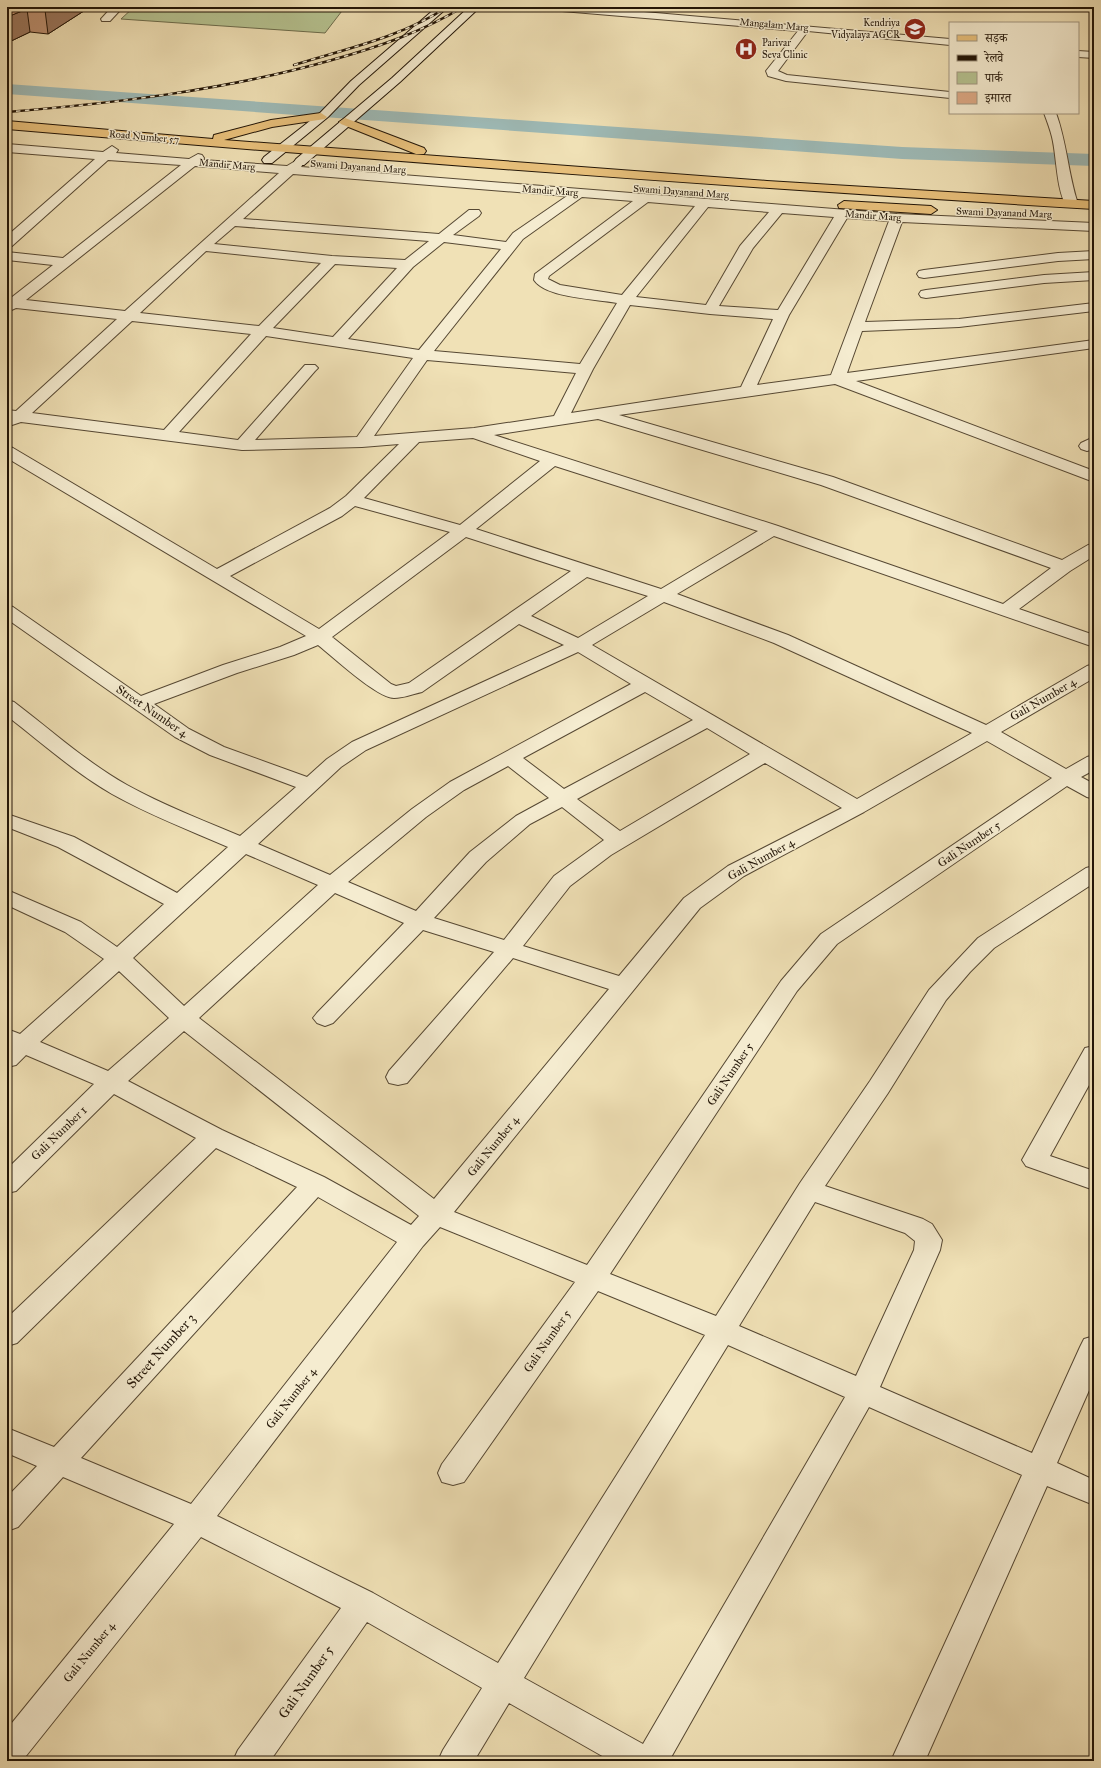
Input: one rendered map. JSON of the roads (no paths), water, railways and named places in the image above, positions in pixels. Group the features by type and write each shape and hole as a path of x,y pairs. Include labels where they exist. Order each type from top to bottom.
{"main road":[{"path":"199,153 271,124 322,116"},
{"path":"345,122 442,160"},
{"name":"Road Number 57","path":"7,125 199,153 268,160"},
{"name":"Road Number 57","path":"7,139 110,152"},
{"name":"Swami Dayanand Marg","path":"282,148 767,185 1094,205"},
{"name":"Road Number 57","path":"199,153 282,148"},
{"name":"Swami Dayanand Marg","path":"268,160 295,166 889,208 1094,216"}],"street":[{"path":"106,19 118,7"},
{"path":"268,160 322,116 355,83 443,7"},
{"path":"11,417 128,316 203,247 313,150 396,80 475,7"},
{"name":"Mangalam Marg","path":"550,7 806,28 949,42"},
{"path":"806,28 772,71 772,74 786,78 949,95"},
{"path":"1079,54 1094,55"},
{"path":"1050,114 1058,136 1068,192 1072,204"},
{"name":"Mandir Marg","path":"7,148 110,152 199,153 295,166 579,193 897,218 1094,227"},
{"path":"7,243 110,152"},
{"path":"10,306 199,153"},
{"path":"362,442 423,355 509,246 518,236 535,222 579,193"},
{"path":"646,198 542,274 541,280 546,285 626,300 710,310 782,315"},
{"path":"560,420 584,369 626,300 704,203"},
{"path":"710,310 747,246 779,208"},
{"path":"338,341 408,264 474,213"},
{"path":"747,391 782,315 843,213"},
{"path":"837,379 897,218"},
{"path":"231,222 441,238 509,246"},
{"path":"203,247 332,260 408,264"},
{"path":"924,274 1058,257 1094,255"},
{"path":"7,256 66,262"},
{"path":"167,436 262,331 332,260"},
{"path":"926,294 1044,279 1082,289 1094,307"},
{"path":"856,327 959,323 1082,289"},
{"path":"10,306 128,316 262,331 338,341 423,355 584,369"},
{"path":"11,417 242,446 362,442 474,433 747,391 1094,344"},
{"path":"1061,348 1094,359"},
{"path":"242,446 310,368"},
{"path":"837,379 1094,477"},
{"path":"598,414 827,481 1064,567"},
{"path":"474,433 552,460 772,530 1094,642"},
{"path":"217,576 319,523 352,500 415,437"},
{"path":"7,451 320,637 384,688 394,692 401,692 415,688 585,570"},
{"path":"139,702 230,669 287,651 320,637 464,531 552,460"},
{"path":"352,500 464,531 585,570 662,595 781,639 986,732 1094,793"},
{"path":"12,1047 120,959 334,763 359,746 579,645 772,530"},
{"path":"1005,611 1064,567 1094,549"},
{"name":"Street Number 4","path":"7,611 182,733 217,751 310,785"},
{"path":"518,617 579,645 856,808"},
{"name":"Gali Number 4","path":"7,1754 196,1520 414,1239 436,1215 692,903 736,871 856,808 1094,670"},
{"name":"Gali Number 1","path":"7,1184 111,1082 233,976 333,883 440,798 457,786 645,684"},
{"path":"7,706 87,768 119,789 161,810 419,921 625,986"},
{"path":"325,1018 419,921 478,856 502,836 523,820 706,720"},
{"path":"398,1077 509,950 562,881 588,860 765,754"},
{"path":"510,758 619,841"},
{"name":"Gali Number 5","path":"453,1473 592,1279 789,986 829,939 1067,777 1094,761"},
{"path":"7,820 66,842 180,904"},
{"path":"455,1761 809,1190 879,1087 937,995 962,967 986,944 1094,873"},
{"path":"7,897 73,927 120,959 183,1018 436,1215 722,1330 1094,1493"},
{"path":"12,1047 111,1082 213,1136 315,1184 414,1239"},
{"path":"1094,1054 1035,1160 1094,1181"},
{"path":"7,1335 213,1136"},
{"name":"Street Number 3","path":"7,1518 315,1184"},
{"path":"651,1761 863,1392 927,1250 929,1240 923,1232 914,1226 809,1190"},
{"path":"908,1761 1094,1347"},
{"path":"7,1440 196,1520 362,1603 642,1761"},
{"name":"Gali Number 5","path":"250,1761 362,1603"}],"waterway":[{"path":"7,89 902,153 1094,160"}],"railway":[{"path":"294,65 353,48 392,34 430,17 447,7"},
{"path":"7,112 130,100 252,80 332,60 383,44 432,24 463,7"}],"place":[{"name":"Kendriya Vidyalaya AGCR","path":"915,29"},
{"name":"Parivar Seva Clinic","path":"746,49"}]}
